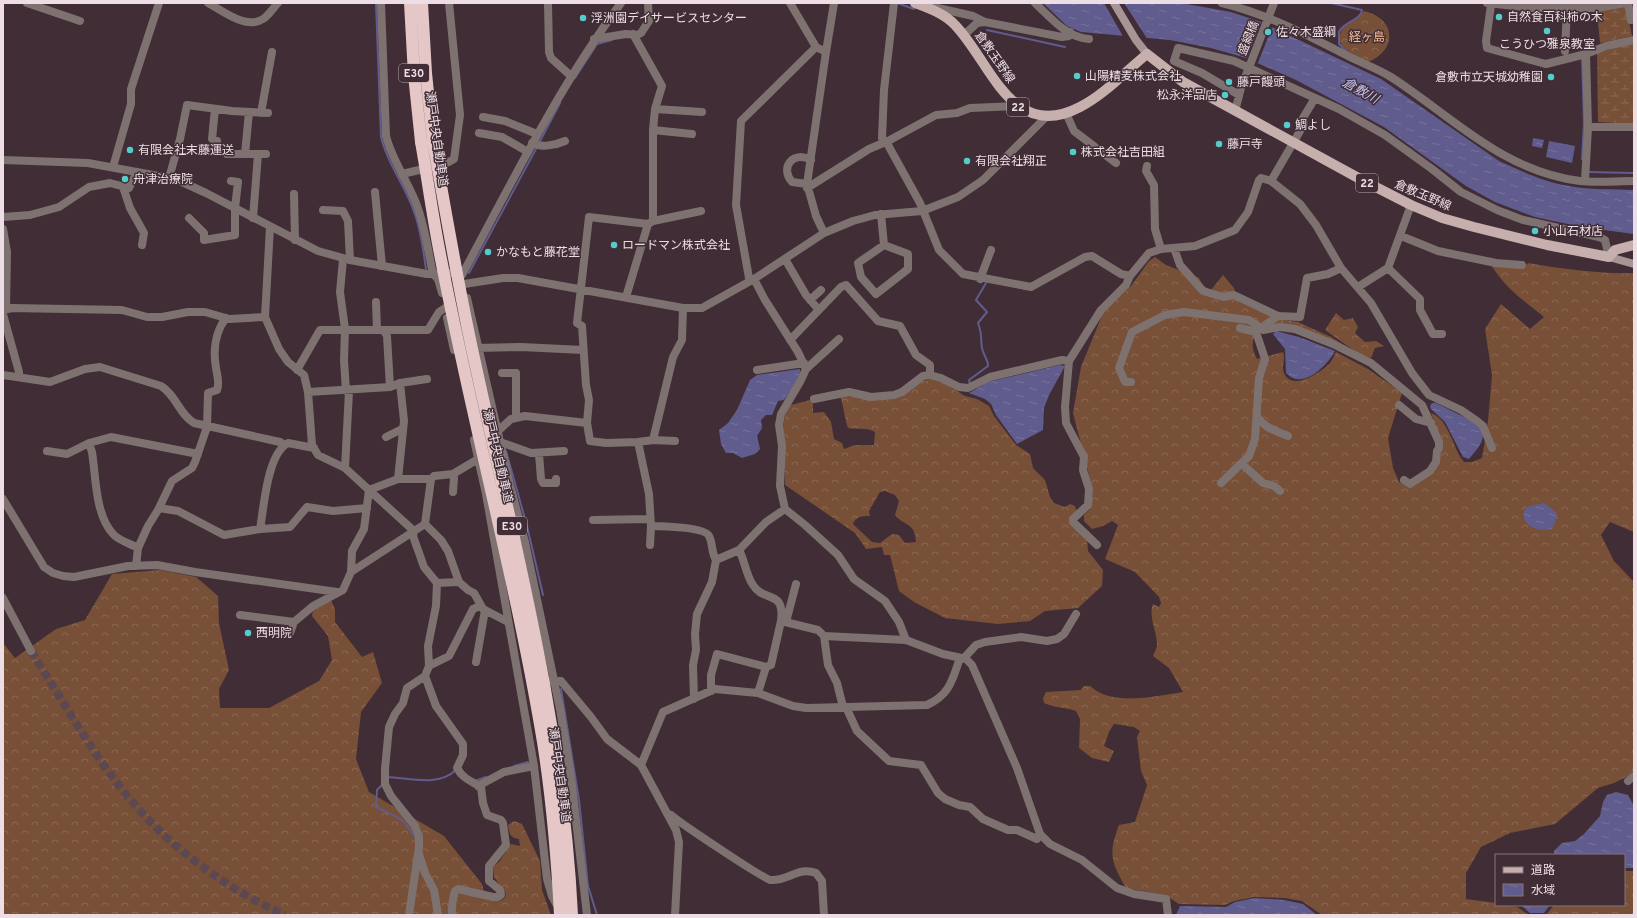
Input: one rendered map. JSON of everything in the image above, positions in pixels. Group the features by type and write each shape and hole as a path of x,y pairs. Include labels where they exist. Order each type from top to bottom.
{"highway":[{"name":"瀬戸中央自動車道","path":"410,3 414,75 427,141 546,686 565,818 572,915"},
{"name":"瀬戸中央自動車道","path":"422,3 426,73 427,141 440,258 508,566 534,695 553,818 561,915"}],"main road":[{"path":"1114,3 1136,40 1147,54"},
{"name":"倉敷玉野線","path":"916,4 945,17 964,35 1002,91 1018,106 1030,113 1048,115 1066,113 1092,100 1147,54 1157,64 1183,82 1411,205 1442,218 1474,227 1547,246 1609,257"},
{"path":"1634,245 1615,250 1609,257 1634,264"}],"street":[{"path":"27,3 80,21"},
{"path":"113,167 131,104 131,89 159,3"},
{"path":"208,3 246,22 254,22 267,16 278,3"},
{"path":"381,3 385,125 390,150 416,202 423,222 433,274 438,279 441,287 478,459 521,686 534,766 547,879 552,896 561,915"},
{"path":"402,174 445,164 454,159 460,115 449,3"},
{"path":"548,3 550,58 570,76"},
{"path":"587,915 571,777 555,680 525,542 500,442 462,275 528,152 535,145 537,134 570,76 594,39 621,3"},
{"path":"594,39 617,35 637,35 646,27 649,21 648,3"},
{"path":"790,3 822,51"},
{"path":"824,233 816,216 807,186 822,51 834,3"},
{"path":"1035,3 1062,28 1089,39"},
{"path":"1222,3 1268,19 1388,76 1505,157 1543,172 1634,181"},
{"name":"盛綱橋","path":"1235,111 1249,66 1274,3"},
{"path":"1631,20 1626,3 1604,8 1488,4 1486,45 1490,49 1546,64 1586,54 1606,46 1634,40"},
{"path":"894,4 883,102 882,138 920,203 922,211 940,250 962,274 1034,287 1088,256 1098,258 1121,274 1130,276"},
{"path":"916,4 973,16 985,22 1062,37 1069,36 1070,32"},
{"path":"1565,51 1566,7"},
{"path":"964,35 977,24 985,22"},
{"path":"626,297 650,223 652,130 655,109 662,86 633,34"},
{"path":"1239,95 1202,73 1174,61 1178,48 1249,66 1315,98 1385,135 1461,192 1497,210 1523,220 1599,237 1605,240 1609,257"},
{"path":"805,366 764,300 754,279 749,278 736,205 741,121 822,51"},
{"path":"169,178 180,139 187,105 264,113 272,52"},
{"path":"1585,175 1588,127 1586,54"},
{"path":"1272,181 1304,124 1303,118 1315,98"},
{"path":"811,160 803,156 790,160 787,169 788,176 792,182 807,186 870,149 885,143 936,115 957,113 970,108 1018,106"},
{"path":"215,109 212,139 217,141"},
{"path":"655,109 702,112"},
{"path":"245,154 249,112"},
{"path":"1066,113 1074,131 1116,163"},
{"path":"464,284 503,278 518,278 580,288 683,308 702,308 754,279 824,233 853,221 882,214 922,211 958,197 983,180 1048,115"},
{"path":"483,117 505,121 537,134"},
{"path":"1588,127 1634,127"},
{"path":"652,130 692,134"},
{"path":"479,132 502,137 528,152"},
{"path":"535,145 565,141"},
{"path":"227,154 262,154 253,218"},
{"path":"3,160 54,160 113,167 169,178 182,182 318,251 346,259 382,266 433,274 452,272 462,275"},
{"path":"1146,166 1146,171 1154,185 1155,229 1161,249"},
{"path":"3,217 30,215 59,207 89,187 110,183 129,188 137,172"},
{"path":"1097,545 1073,522 1073,519 1088,505 1089,489 1083,470 1084,457 1066,423 1065,408 1069,361 1101,310 1126,286 1130,276 1149,253 1161,249 1195,246 1235,230 1248,212 1261,178 1272,181 1300,204 1316,225 1341,268 1371,303 1412,373 1429,395 1461,410 1483,426 1492,448"},
{"path":"189,218 204,233 204,240 235,235 235,208 238,182 231,181"},
{"path":"123,187 130,208 144,233 142,245"},
{"path":"375,192 382,266"},
{"path":"294,194 295,240"},
{"path":"1358,286 1388,268 1401,236 1411,205"},
{"path":"323,210 344,211 348,221 346,259 340,292 345,329 347,391 345,468"},
{"path":"675,441 653,440 606,443 590,441 587,423 589,400 583,350 582,326 577,323 580,288 589,218 650,223 701,211"},
{"path":"882,214 884,244"},
{"path":"270,227 265,317 279,349 288,362 304,375 308,392 312,445 318,455 345,468 414,531"},
{"path":"3,229 6,252 4,311 19,377"},
{"path":"1401,236 1438,251 1496,263 1522,265"},
{"path":"884,244 908,254 908,268 876,294 861,277 858,263 884,244"},
{"path":"1174,248 1180,265 1203,291 1222,297 1234,295 1278,316 1300,317 1307,278 1328,274 1341,268"},
{"path":"981,277 991,250"},
{"path":"785,259 810,300 818,309"},
{"path":"1388,268 1420,299 1420,310 1433,334 1442,334"},
{"path":"790,340 840,287 846,286 878,321 900,326 916,355 930,365 930,375"},
{"path":"810,300 821,290"},
{"path":"376,302 380,330 387,336 390,387"},
{"path":"297,370 320,330 428,330 439,312 445,308"},
{"path":"653,440 673,357 682,340 683,308"},
{"path":"4,311 122,310 147,317 162,317 188,312 205,312 226,318 265,317"},
{"path":"1131,382 1125,382 1119,368 1132,332 1165,315 1184,312 1226,316 1249,320 1258,330 1265,359 1259,378 1255,439 1249,456 1221,483"},
{"path":"1258,330 1278,316"},
{"path":"136,566 138,548 172,481 192,468 198,454 207,427 208,394 216,390 218,386 215,361 217,332 226,318"},
{"path":"1240,328 1268,330 1280,327 1295,329 1338,347 1371,363 1422,405 1439,442 1434,466 1413,483 1410,484 1404,480"},
{"path":"838,339 805,366 800,382 781,414 779,425 782,446 780,486 785,509 806,525 838,555 854,579 885,601 899,622 906,640"},
{"path":"454,349 521,347 583,350"},
{"path":"814,399 849,392 871,397 894,396 902,392 923,376 930,375 941,378 958,387 971,387 990,377 1062,360 1069,361"},
{"path":"757,370 805,366"},
{"path":"3,375 50,382 92,367 110,369 161,386 173,396 188,420 194,423 280,442 284,445"},
{"path":"502,373 516,373 516,417"},
{"path":"308,392 347,391 390,387 400,383 426,379"},
{"path":"398,478 404,421 400,383"},
{"path":"1422,405 1429,395"},
{"path":"1399,405 1416,419 1430,423"},
{"path":"1257,415 1261,424 1288,436"},
{"path":"498,431 511,419 516,417 534,416 587,423"},
{"path":"386,437 402,429"},
{"path":"47,451 67,454 89,443 111,437 198,454"},
{"path":"500,442 520,450 539,454 564,451"},
{"path":"638,442 649,494 650,545"},
{"path":"89,443 92,452 100,513 105,524 115,536 138,548"},
{"path":"260,529 271,466 284,445 288,443 314,448"},
{"path":"539,454 541,480 543,483 556,483 556,478"},
{"path":"369,490 398,478 430,479 434,476 453,474 478,459"},
{"path":"1242,464 1263,483 1274,486 1280,491"},
{"path":"453,474 453,492"},
{"path":"425,524 430,479"},
{"path":"290,633 294,622 313,606 343,590 351,572 352,551 364,529 369,490"},
{"path":"3,499 44,567 53,573 63,576 74,577 136,566 157,565 195,572 337,592"},
{"path":"159,508 178,511 224,535 260,529 290,527 307,508 333,511 367,508"},
{"path":"716,560 739,550 766,522 785,509"},
{"path":"593,520 650,523 696,530 707,533 709,536 713,555 716,560 712,582 697,614 695,634 696,650 693,665 694,698"},
{"path":"425,524 441,540 448,551 459,582 474,593 483,608 508,622"},
{"path":"351,572 425,524"},
{"path":"408,915 419,837 415,826 391,796 385,784 385,769 389,727 394,714 403,703 407,688 425,676 429,666 428,646 436,606 437,583 424,567 419,557 413,536 414,531"},
{"path":"739,550 755,588 779,602 782,607 783,622"},
{"path":"437,583 459,582"},
{"path":"711,691 711,675 717,654 766,667 771,665 783,622 796,584"},
{"path":"3,598 31,651"},
{"path":"476,662 483,608"},
{"path":"429,666 449,656 473,609 483,608"},
{"path":"641,765 663,712 711,691 722,690 758,693 792,706 844,707 927,705 940,700 949,689 962,658 976,645 985,642 1021,637 1047,641 1057,639 1064,634 1076,614"},
{"path":"240,615 294,622"},
{"path":"783,622 818,630 824,636 828,665 837,683 844,707 857,731 889,761 921,765 938,793 945,799 959,805 970,807 983,819 1008,830 1017,830 1037,839 1040,834"},
{"path":"824,636 906,640 943,654 962,658 972,665 1017,768 1040,834 1050,844 1082,860 1117,888 1134,894 1166,899 1168,915"},
{"path":"758,693 766,667"},
{"path":"425,676 436,706 463,744 463,755 457,768 466,780 481,787 483,803 487,815 501,820 503,823 505,848 489,866 489,881 500,890 501,895 498,897 493,897 458,888 455,890 453,896 451,908 452,915"},
{"path":"521,686 555,680 561,681 613,745 641,765 676,830 678,842 676,915"},
{"path":"478,786 504,772 534,766"},
{"path":"667,812 683,825 708,840 765,879 780,879 802,870 816,873 822,881 824,915"},
{"path":"418,851 425,874 434,890 438,915"}],"green space":[{"path":"1626,6 1632,36 1600,43 1597,11"},
{"name":"経ヶ島","path":"1364,11 1375,15 1382,20 1387,27 1389,35 1385,50 1378,57 1368,62 1351,54 1341,45 1339,39 1342,28"},
{"path":"1634,42 1634,124 1598,122 1597,53"},
{"path":"1155,257 1166,265 1199,278 1203,286 1211,290 1223,275 1234,288 1238,301 1270,316 1258,331 1253,341 1254,352 1257,359 1283,352 1284,373 1293,381 1300,381 1320,371 1330,363 1336,352 1368,369 1402,393 1388,438 1393,468 1399,482 1412,487 1434,472 1443,446 1431,413 1442,421 1464,462 1472,462 1482,458 1488,421 1492,375 1485,329 1501,304 1530,329 1544,317 1509,288 1491,265 1524,267 1528,263 1581,271 1634,273 1634,532 1610,522 1601,535 1614,561 1634,582 1634,771 1630,775 1614,783 1598,788 1555,824 1510,833 1481,847 1466,873 1466,899 1495,903 1495,906 1517,907 1529,915 1322,915 1302,901 1284,898 1255,897 1234,901 1225,905 1179,904 1165,895 1126,888 1114,864 1112,851 1119,825 1135,822 1147,785 1141,771 1137,737 1140,731 1134,727 1114,724 1109,732 1104,746 1114,751 1109,762 1092,758 1079,748 1080,719 1076,711 1048,705 1044,703 1043,698 1046,692 1081,690 1084,686 1090,686 1099,692 1122,698 1147,697 1183,692 1169,668 1153,656 1157,645 1152,619 1152,609 1153,604 1159,607 1161,603 1159,597 1135,572 1105,559 1118,525 1112,521 1103,526 1092,529 1084,521 1084,515 1090,509 1093,491 1073,413 1081,367 1103,313 1131,286 1149,261"},
{"path":"1336,313 1344,320 1353,318 1358,327 1355,333 1365,342 1376,341 1384,346 1375,348 1371,358 1359,354 1325,330"},
{"path":"1277,319 1298,322 1331,337 1352,350 1338,344 1270,326"},
{"path":"933,379 943,382 965,396 977,399 989,406 994,416 1016,445 1030,454 1033,468 1045,480 1050,497 1054,503 1065,507 1070,504 1075,506 1077,512 1071,517 1087,540 1088,551 1103,570 1102,586 1078,608 1045,611 1030,621 998,624 945,618 914,602 899,591 890,555 884,555 882,547 866,549 855,533 785,485 785,440 783,427 785,415 791,405 810,400 813,402 813,413 824,412 831,422 834,439 842,443 844,449 855,445 874,445 875,432 872,430 848,428 840,396 891,399 901,396 918,384","holes":["885,491 895,495 899,501 895,515 912,528 916,542 905,543 899,535 892,534 880,543 872,542 853,524 854,521 862,516 870,516 869,511 880,492"]},
{"path":"160,570 196,577 218,596 219,623 229,670 219,689 220,708 269,708 319,681 332,660 328,636 312,616 313,610 331,600 335,609 335,622 362,657 373,652 382,683 361,712 356,759 369,792 444,836 482,884 486,899 500,901 505,898 506,894 494,877 493,867 499,862 511,844 520,846 519,839 510,835 508,825 514,821 522,824 540,861 542,890 551,915 3,915 3,643 15,658 56,629 85,620 112,574"},
{"path":"1625,871 1634,871 1634,915 1546,915 1553,906 1625,906"}],"water":[{"name":"倉敷川","path":"1043,3 1181,3 1231,12 1261,22 1381,79 1499,161 1507,165 1533,176 1560,184 1585,188 1634,190 1634,234 1582,227 1535,217 1495,202 1466,186 1384,127 1296,80 1246,58 1211,48 1170,40 1081,32 1067,26"},
{"path":"1533,138 1544,140 1542,148 1532,146"},
{"path":"1549,141 1575,146 1572,163 1546,157"},
{"path":"1276,331 1299,337 1335,351 1326,363 1314,374 1306,378 1292,378 1286,373 1285,349 1273,334"},
{"path":"1060,365 1065,366 1049,395 1044,408 1043,430 1017,444 996,415 991,404 985,399 969,393 988,382"},
{"path":"800,369 797,381 784,400 778,401 772,415 766,415 761,420 762,428 757,436 760,449 755,454 742,458 733,453 726,453 721,444 719,430 728,423 737,410 750,380 757,375"},
{"path":"1432,403 1436,403 1472,421 1482,429 1483,438 1469,459 1463,457 1445,422 1431,409 1430,406"},
{"path":"1544,503 1556,512 1557,517 1552,529 1540,530 1530,526 1526,522 1524,513 1526,507"},
{"path":"1616,792 1628,795 1634,806 1634,868 1625,868 1625,854 1554,854 1554,851 1562,843 1575,841 1584,834 1600,816 1603,802 1607,795"},
{"path":"1255,898 1284,900 1303,904 1317,915 1176,915 1180,906 1226,907 1235,902"},
{"path":"1522,906 1549,906 1544,913 1530,913"}],"pier":[{"path":"1104,3 1124,3 1148,40 1124,38"},
{"path":"1262,20 1273,25 1257,65 1246,60"}],"waterway":[{"path":"376,3 381,137 387,156 416,216 426,269"},
{"path":"897,3 914,9"},
{"path":"1331,3 1362,10 1359,17 1345,25 1339,32 1339,44 1347,52"},
{"path":"987,30 1065,47"},
{"path":"575,78 597,44 612,40"},
{"path":"1582,58 1584,123 1582,159"},
{"path":"539,143 560,103"},
{"path":"469,273 537,147"},
{"path":"1587,172 1634,173"},
{"path":"970,384 969,380 988,366 981,344 981,333 978,323 987,312 976,300 986,283"},
{"path":"506,451 527,526 543,595"},
{"path":"561,689 579,800 588,886 597,915"},
{"path":"514,766 528,762"},
{"path":"387,777 432,780 449,775 456,770"},
{"path":"475,781 486,777"},
{"path":"383,784 377,790 376,807 399,818 416,839"}],"tunnel":[{"path":"31,651 85,738 121,788 155,827 175,845 216,877 262,904 285,915"}],"place":[{"name":"自然食百科柿の木","path":"1499,17"},
{"name":"浮洲園デイサービスセンター","path":"583,18"},
{"name":"こうひつ雅泉教室","path":"1547,31"},
{"name":"佐々木盛綱","path":"1268,32"},
{"name":"山陽精麦株式会社","path":"1077,76"},
{"name":"倉敷市立天城幼稚園","path":"1551,77"},
{"name":"藤戸饅頭","path":"1229,82"},
{"name":"松永洋品店","path":"1225,95"},
{"name":"鯛よし","path":"1287,125"},
{"name":"藤戸寺","path":"1219,144"},
{"name":"有限会社末藤運送","path":"130,150"},
{"name":"株式会社吉田組","path":"1073,152"},
{"name":"有限会社翔正","path":"967,161"},
{"name":"舟津治療院","path":"125,179"},
{"name":"小山石材店","path":"1535,231"},
{"name":"ロードマン株式会社","path":"614,245"},
{"name":"かなもと藤花堂","path":"488,252"},
{"name":"西明院","path":"248,633"}]}
